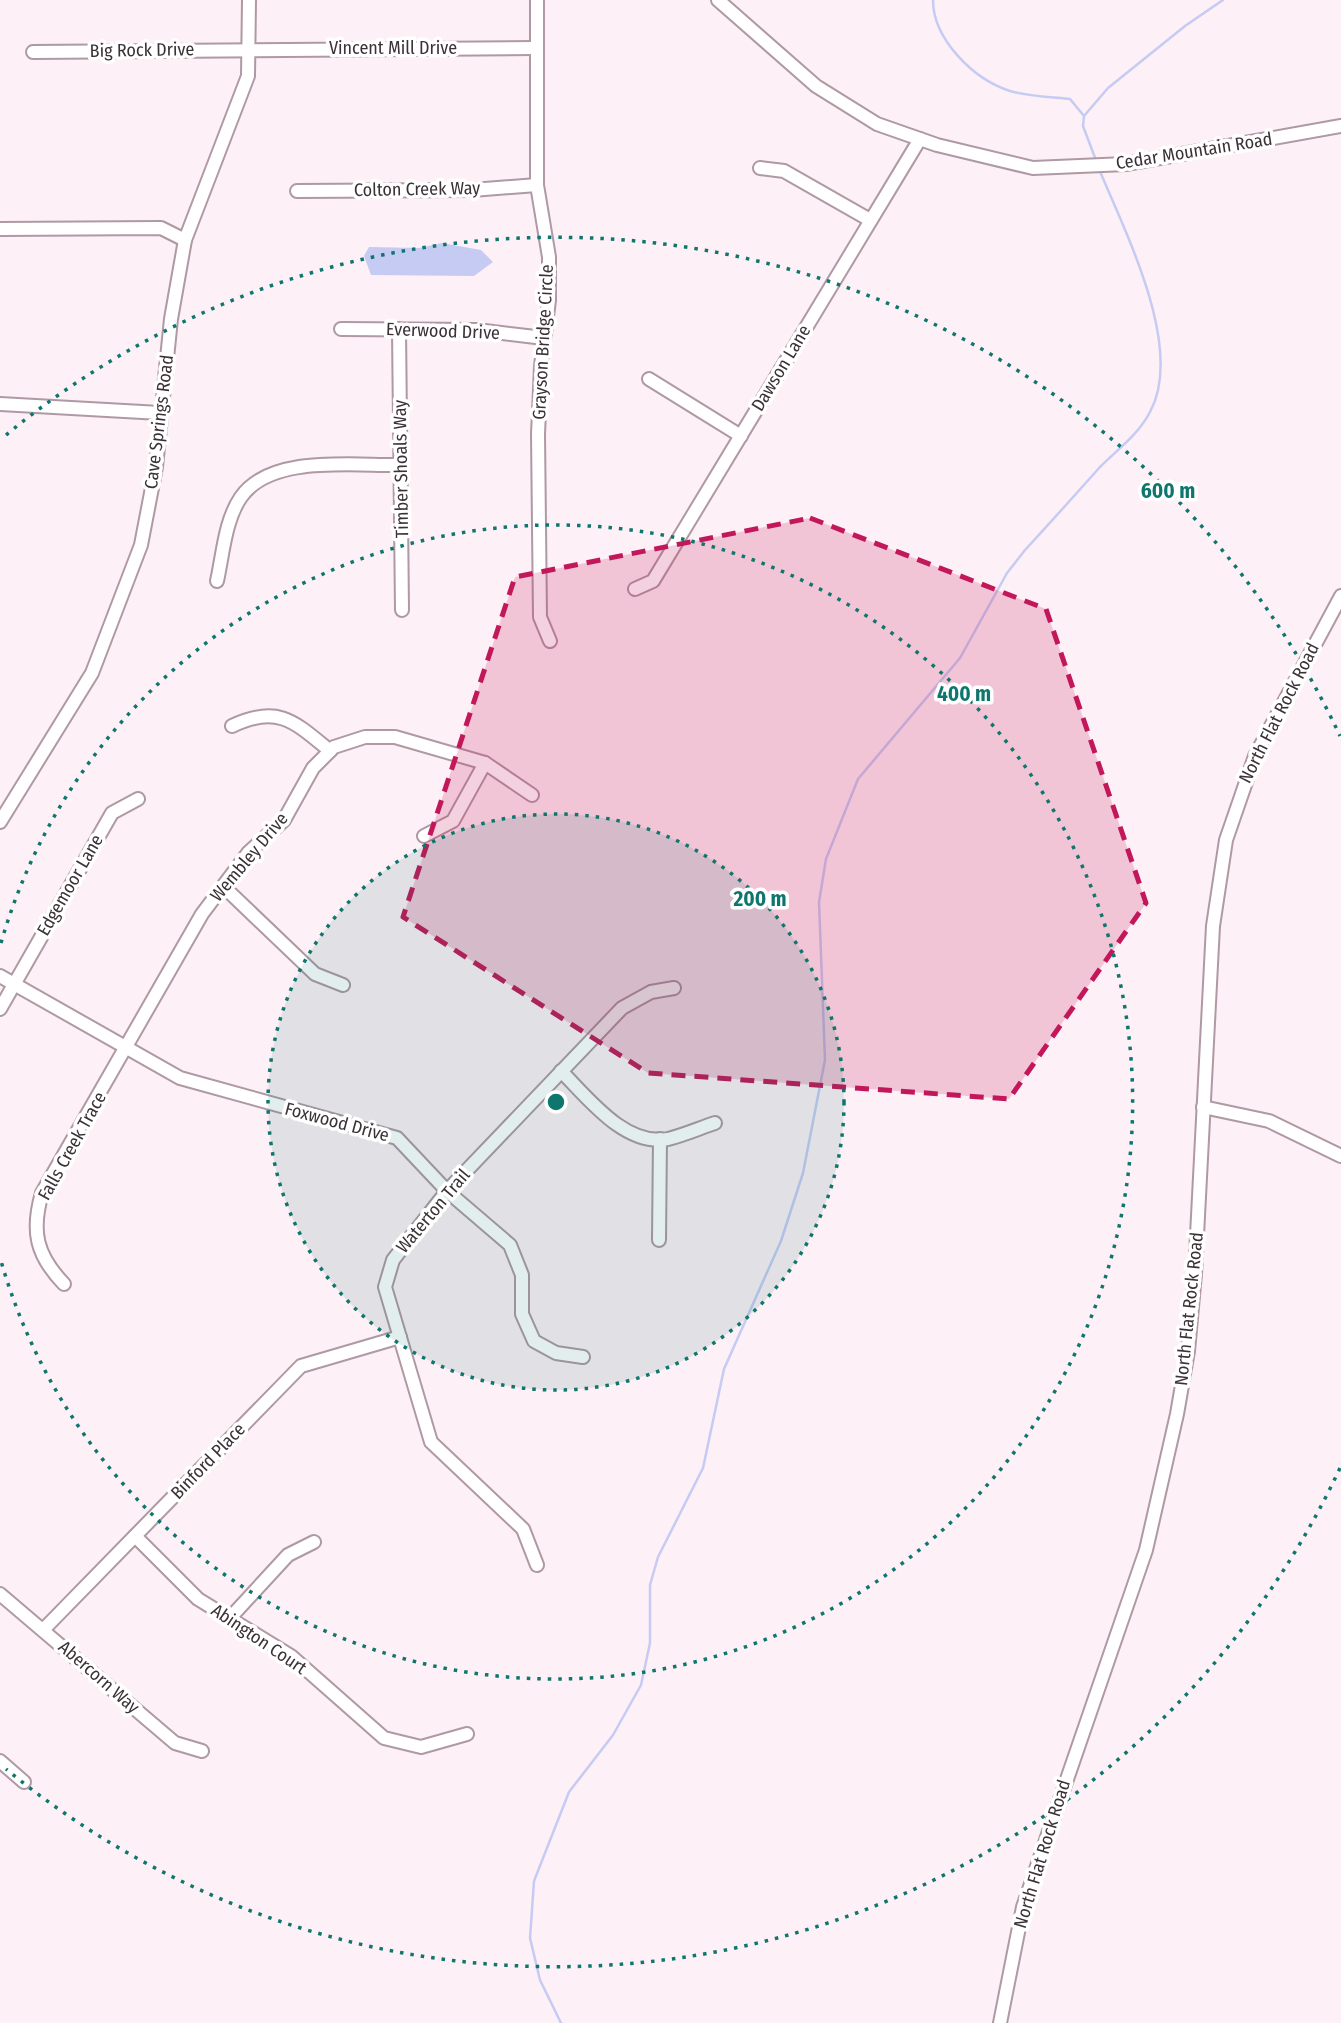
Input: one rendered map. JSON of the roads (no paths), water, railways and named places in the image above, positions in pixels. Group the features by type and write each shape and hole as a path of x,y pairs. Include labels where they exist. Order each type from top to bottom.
{"street":[{"name":"Cave Springs Road","path":"0,822 92,673 141,545 156,467 171,319 185,240 240,103 248,76 249,0"},
{"name":"Grayson Bridge Circle","path":"537,0 537,185 549,257 549,300 538,435 540,617 550,641"},
{"name":"Cedar Mountain Road","path":"718,0 816,86 877,124 920,139 1033,168 1126,164 1341,126"},
{"name":"Vincent Mill Drive","path":"250,48 535,48"},
{"name":"Big Rock Drive","path":"33,52 250,48"},
{"name":"Dawson Lane","path":"635,589 653,581 920,139"},
{"path":"760,168 784,171 870,220"},
{"name":"Colton Creek Way","path":"297,191 472,190 537,185"},
{"path":"0,229 161,228 185,240"},
{"name":"Everwood Drive","path":"341,328 477,330 544,338"},
{"name":"Timber Shoals Way","path":"399,329 402,610"},
{"path":"649,379 741,436"},
{"path":"0,404 160,413"},
{"path":"217,581 230,521 242,496 265,475 298,467 401,465"},
{"name":"North Flat Rock Road","path":"1000,2023 1023,1907 1135,1585 1163,1479 1188,1351 1195,1274 1213,926 1226,840 1255,756 1341,596"},
{"path":"232,726 256,714 295,721 330,751"},
{"name":"Wembley Drive","path":"128,1046 202,914 248,853 284,820 313,768 330,751 365,737 395,737 485,763 531,795"},
{"path":"424,836 453,821 485,763"},
{"name":"Edgemoor Lane","path":"0,1009 112,813 138,799"},
{"path":"224,887 315,974 342,985"},
{"name":"Foxwood Drive","path":"0,976 128,1046 180,1078 397,1138 447,1191 510,1245 522,1275 522,1314 534,1341 556,1353 583,1357"},
{"name":"Waterton Trail","path":"537,1565 523,1529 431,1442 385,1287 393,1260 447,1191 561,1071 621,1009 651,992 674,988"},
{"name":"Falls Creek Trace","path":"64,1284 49,1268 36,1236 35,1218 42,1193 128,1046"},
{"path":"561,1071 609,1119 644,1139 660,1139 715,1123"},
{"path":"1203,1107 1269,1121 1341,1156"},
{"path":"659,1240 660,1139"},
{"name":"Binford Place","path":"44,1629 301,1366 400,1337"},
{"name":"Abington Court","path":"135,1536 198,1599 291,1656 384,1738 421,1746 467,1734"},
{"path":"230,1618 288,1555 314,1542"},
{"name":"Abercorn Way","path":"0,1594 176,1743 202,1751"},
{"path":"0,1760 24,1782"}],"water":[{"path":"442,243 481,250 493,262 474,276 371,275 364,256 369,247 419,248"}],"waterway":[{"path":"933,0 935,15 948,43 958,56 982,77 1010,91 1070,99 1084,116"},
{"path":"1097,163 1083,126 1084,116 1108,88 1185,26 1223,0"},
{"path":"561,2023 540,1980 530,1938 534,1881 569,1792 613,1735 641,1685 650,1643 650,1585 658,1557 703,1468 724,1369 781,1241 803,1173 825,1060 819,902 826,859 858,779 960,658 1007,573 1025,550 1100,467 1140,428 1150,412 1159,386 1160,356 1156,324 1147,290 1099,169"}]}
